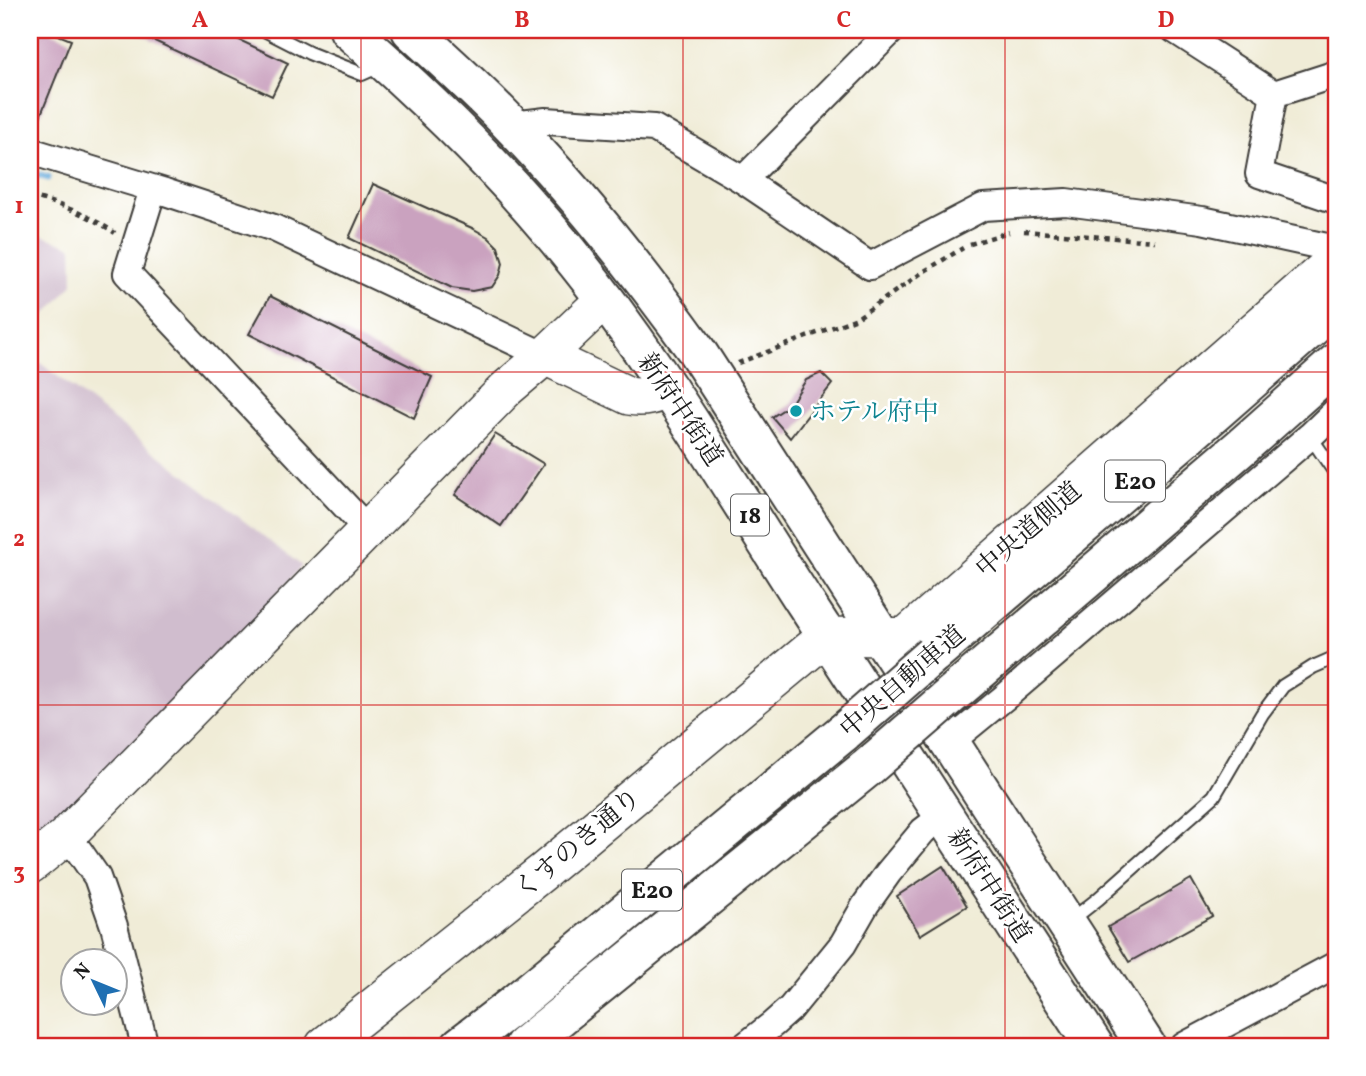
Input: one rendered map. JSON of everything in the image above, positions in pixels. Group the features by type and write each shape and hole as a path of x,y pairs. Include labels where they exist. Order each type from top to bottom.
{"main road":[{"name":"新府中街道","path":"349,30 439,112 513,188 605,299 706,444 762,536 1094,1046"},
{"name":"新府中街道","path":"411,30 512,125 561,179 631,262 711,371 822,548 1146,1046"},
{"name":"中央自動車道","path":"460,1046 844,732 1336,306"},
{"name":"中央自動車道","path":"524,1046 867,768 1336,363"}],"street":[{"path":"743,180 892,30"},
{"path":"1175,30 1275,94"},
{"path":"1275,94 1336,74"},
{"path":"1275,94 1259,174 1336,200"},
{"path":"512,125 546,121 654,128 743,180 870,265 983,207 1066,202 1202,220 1336,248"},
{"path":"30,151 274,228 629,396 639,398 669,390"},
{"path":"153,189 127,273 368,530"},
{"name":"中央道側道","path":"827,636 906,636 1336,259"},
{"path":"30,865 65,837 506,389 605,299"},
{"path":"950,742 1336,411"},
{"name":"くすのき通り","path":"324,1046 544,871 827,636"},
{"path":"745,1046 791,1007 843,944 887,873 923,831 944,815"},
{"path":"65,837 79,851 97,877 114,926 145,1046"},
{"path":"1184,1046 1336,965"}],"lane":[{"path":"264,30 309,53 362,74 386,64"},
{"path":"1310,436 1336,474"},
{"path":"1067,923 1098,899 1214,796 1262,714 1283,685 1312,667 1336,657"}],"path":[{"path":"30,196 60,204 103,224 135,246"},
{"path":"711,371 857,318 923,272 970,244 992,236 1016,231 1157,241"}],"shaded area":[{"path":"30,231 72,247 73,284 30,332"},
{"path":"30,355 302,566 242,635 30,847"}],"building":[{"path":"30,30 46,30 71,40 35,129 30,127"},
{"path":"131,30 218,30 288,63 272,96"},
{"path":"373,184 488,237 498,247 503,263 500,275 492,287 472,291 452,288 349,238"},
{"path":"270,296 432,377 414,418 249,334"},
{"name":"ホテル府中","path":"821,373 832,384 790,438 772,417 790,405 806,380"},
{"path":"495,434 544,464 501,526 455,495"},
{"path":"943,866 967,906 920,935 897,896"},
{"path":"1191,879 1212,916 1129,962 1108,927"}],"waterway":[{"path":"30,173 48,178"}],"place":[{"name":"ホテル府中","path":"796,411"}]}
